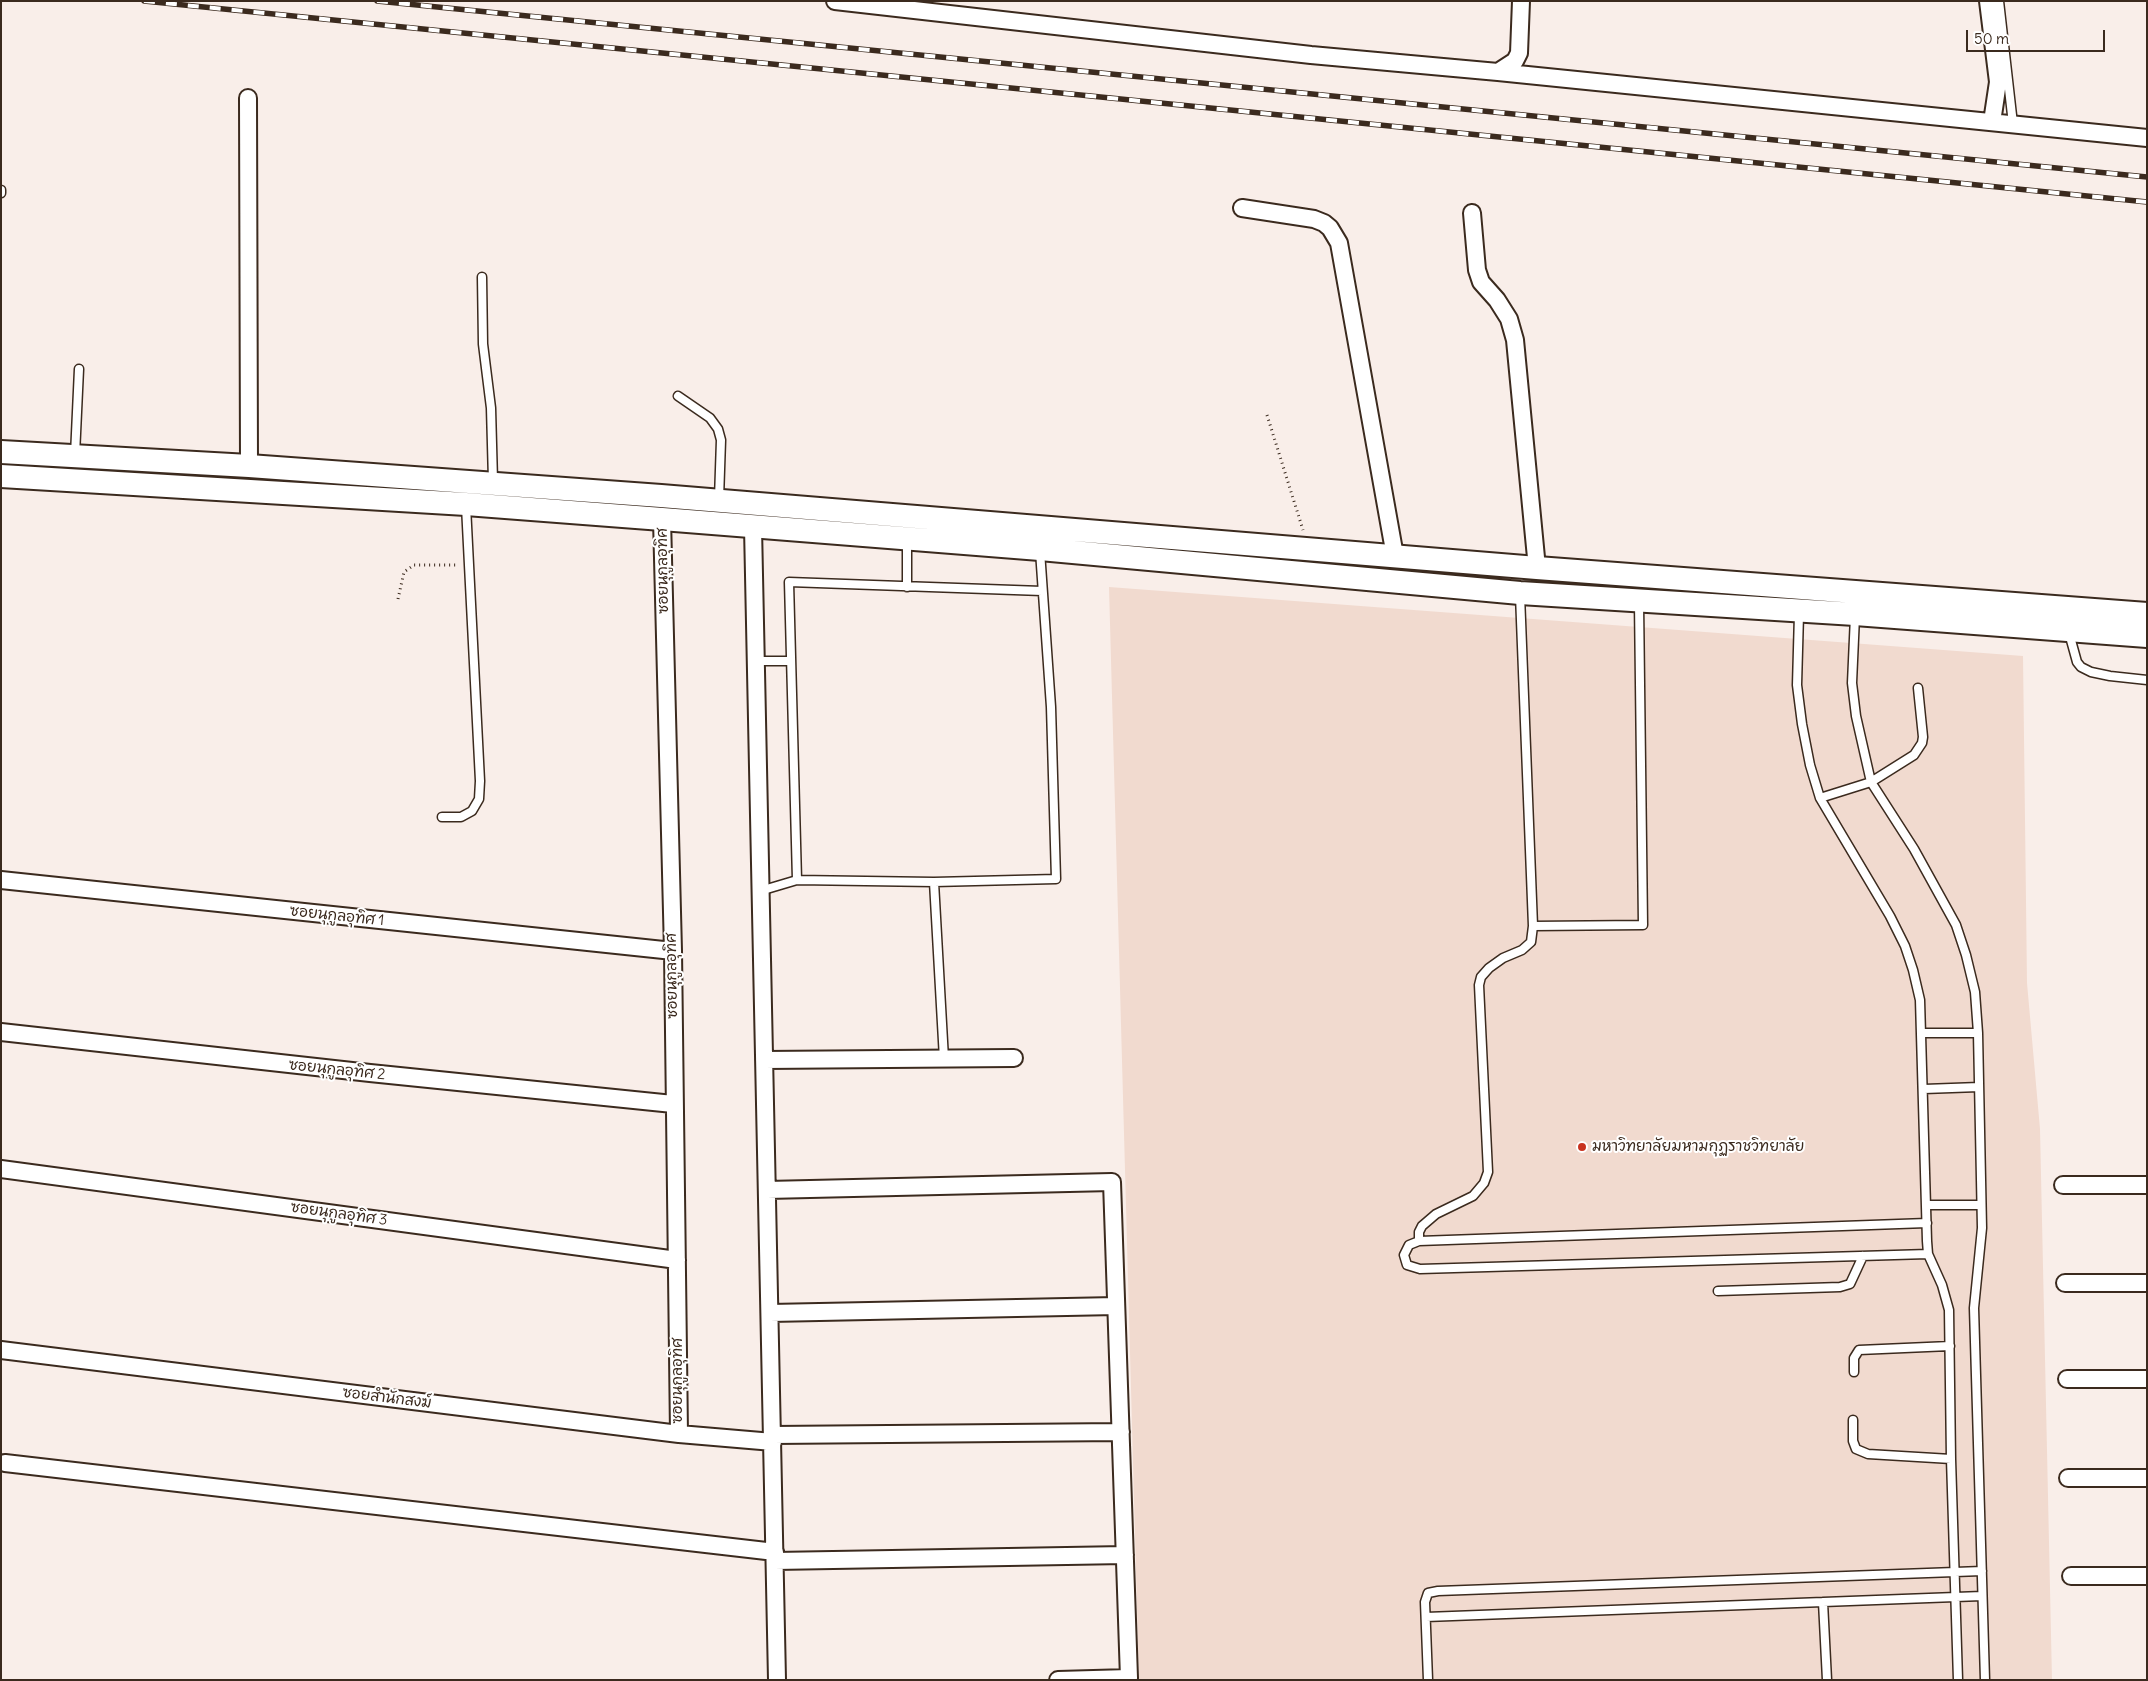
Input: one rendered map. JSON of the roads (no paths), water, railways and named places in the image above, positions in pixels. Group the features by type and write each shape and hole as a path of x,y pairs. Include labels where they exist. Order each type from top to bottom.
{"main road":[{"path":"1,452 250,466 493,483 1800,588 1855,603 2069,630 2147,636"},
{"path":"1,476 466,504 907,538 1520,593 1640,601 1800,611 1855,603 2147,614"},
{"path":"753,527 755,504"},
{"path":"1800,588 1800,611"}],"street":[{"path":"836,1 884,4 1310,55 1498,72 2147,138"},
{"path":"1498,72 1515,62 1518,54 1522,1"},
{"path":"1988,1 1998,82 1992,122"},
{"path":"248,98 250,466"},
{"path":"1242,208 1314,219 1330,228 1340,243 1394,556"},
{"path":"1472,213 1477,270 1482,282 1497,300 1509,319 1516,340 1537,568"},
{"name":"ซอยนุกูลอุทิศ","path":"662,519 673,951 679,1434"},
{"path":"753,527 777,1680"},
{"name":"ซอยนุกูลอุทิศ 1","path":"1,880 673,951"},
{"name":"ซอยนุกูลอุทิศ 2","path":"1,1032 370,1073 674,1104"},
{"path":"764,1060 1014,1058"},
{"name":"ซอยนุกูลอุทิศ 3","path":"1,1169 677,1260"},
{"path":"767,1190 1112,1182 1129,1678 1058,1680"},
{"path":"2063,1185 2147,1185"},
{"path":"2065,1283 2147,1283"},
{"path":"770,1313 1116,1306"},
{"name":"ซอยสำนักสงฆ์","path":"1,1350 679,1434 773,1439 1121,1432"},
{"path":"2067,1379 2147,1379"},
{"path":"5,1463 775,1557 1125,1555"},
{"path":"2068,1478 2147,1478"},
{"path":"2071,1576 2147,1576"}],"lane":[{"path":"1999,1 2013,124"},
{"path":"482,277 483,344 491,408 493,483"},
{"path":"75,457 78,369"},
{"path":"678,396 710,418 718,430 721,440 719,501"},
{"path":"442,816 461,816 472,811 479,799 480,782 466,504"},
{"path":"907,538 907,586"},
{"path":"760,891 797,880 934,882 1056,879 1051,707 1040,549"},
{"path":"797,880 789,582 1042,592"},
{"path":"1419,1241 1419,1232 1422,1226 1436,1214 1473,1196 1484,1183 1488,1172 1479,985 1481,977 1489,968 1502,958 1522,950 1530,942 1533,926 1520,593"},
{"path":"1533,926 1643,925 1640,601"},
{"path":"1855,603 1852,683 1856,716 1871,782 1914,849 1956,925 1975,992 1978,1033 1982,1228 1974,1308 1985,1680"},
{"path":"1800,611 1797,685 1810,764 1820,798 1881,901 1905,946 1920,1000 1928,1254 1949,1310 1951,1459 1958,1680"},
{"path":"2069,630 2077,662 2081,667 2091,672 2110,676 2147,680"},
{"path":"755,661 791,661"},
{"path":"1820,798 1871,782 1914,755 1922,743 1923,737 1918,688"},
{"path":"934,882 944,1059"},
{"path":"1922,1033 1978,1033"},
{"path":"1924,1089 1979,1087"},
{"path":"1927,1206 1981,1204"},
{"path":"1927,1223 1419,1241 1409,1245 1404,1255 1407,1265 1420,1269 1928,1254"},
{"path":"1718,1291 1840,1287 1850,1284 1863,1256"},
{"path":"1854,1372 1854,1358 1860,1350 1950,1346"},
{"path":"1853,1420 1852,1441 1856,1449 1868,1454 1951,1459"},
{"path":"1428,1680 1425,1602 1428,1593 1438,1591 1982,1571"},
{"path":"1426,1618 1982,1596"},
{"path":"1823,1602 1827,1680"}],"railway":[{"path":"144,1 2147,202"},
{"path":"377,1 2147,177"}],"place":[{"name":"มหาวิทยาลัยมหามกุฏราชวิทยาลัย","path":"1582,1147"}]}
